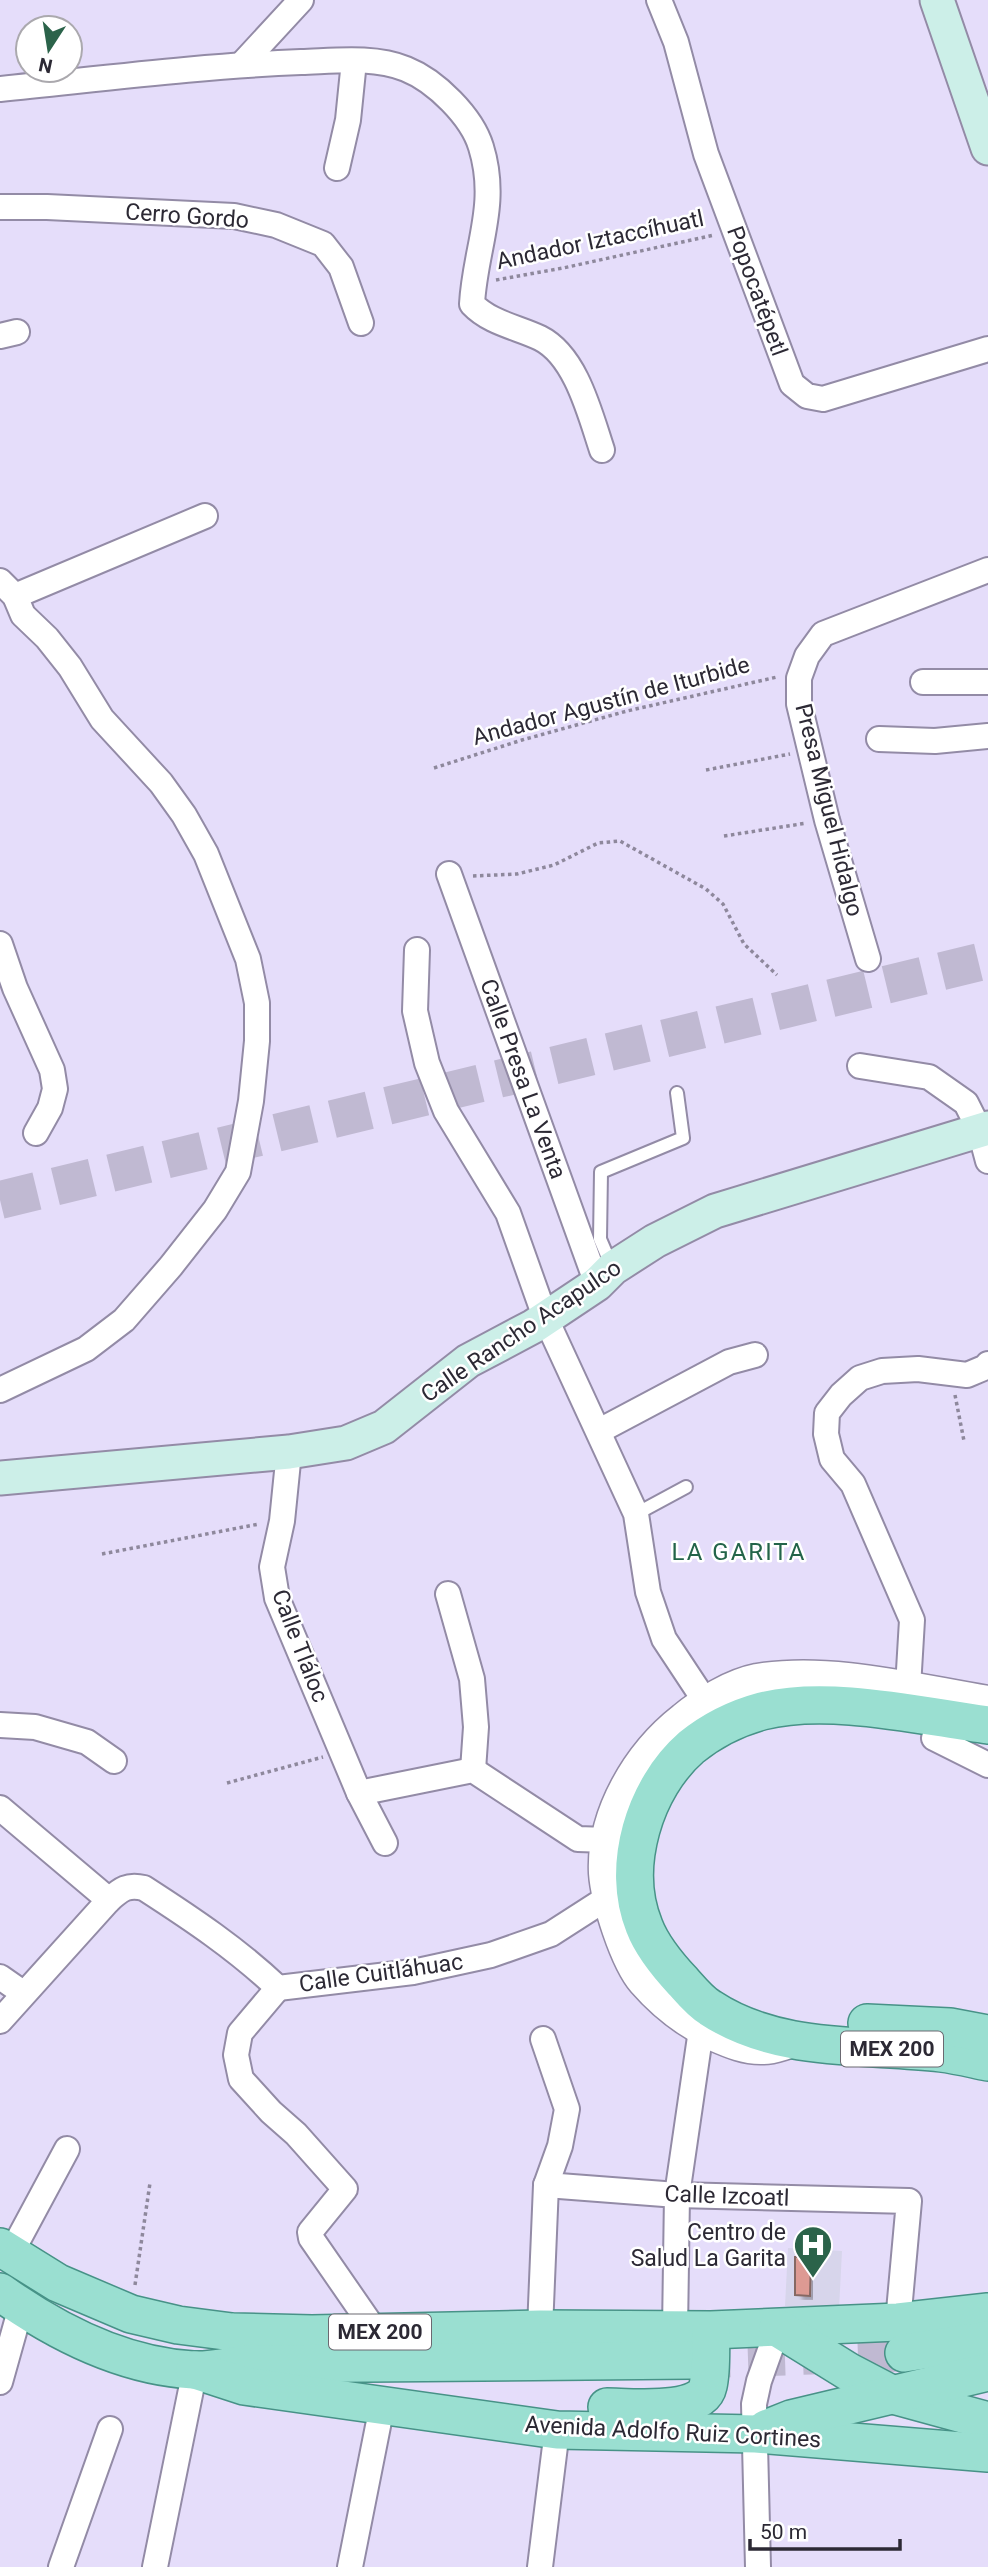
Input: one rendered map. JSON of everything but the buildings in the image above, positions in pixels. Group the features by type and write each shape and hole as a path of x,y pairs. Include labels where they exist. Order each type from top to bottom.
{"main road":[{"path":"937,0 988,148"},
{"name":"Calle Rancho Acapulco","path":"0,1478 289,1452 346,1443 384,1427 468,1362 534,1326 656,1241 715,1211 985,1140"},
{"path":"796,2042 745,2026 708,2007 667,1966 644,1926 636,1892 636,1856 643,1821 660,1784 690,1748 725,1724 763,1711 814,1705 867,1708 988,1725"},
{"path":"988,1747 934,1738 814,1725 768,1730 732,1745 702,1766 679,1795 666,1823 659,1861 660,1892 667,1922 686,1956 720,1990 756,2006 804,2018 886,2024 950,2009 988,2015"},
{"name":"MEX 200","path":"886,2024 950,2027 988,2034"},
{"name":"MEX 200","path":"796,2042 943,2053 988,2062"},
{"name":"MEX 200","path":"5,2251 58,2283 131,2314 178,2325 232,2332 540,2329 693,2340"},
{"name":"MEX 200","path":"10,2299 89,2344 122,2357 195,2370 247,2364 693,2340 778,2328 988,2340"},
{"name":"MEX 200","path":"901,2337 988,2312"},
{"path":"778,2328 849,2372 893,2395 964,2417 988,2421"},
{"path":"556,2430 565,2416 577,2408 685,2406 699,2400 708,2388 693,2340"},
{"name":"Avenida Adolfo Ruiz Cortines","path":"195,2370 244,2385 556,2430 756,2434 988,2453"},
{"path":"756,2434 791,2418 988,2372"}],"street":[{"path":"242,64 301,0"},
{"name":"Popocatépetl","path":"659,0 676,43 706,154 792,384 807,396 823,399 988,349"},
{"path":"337,168 348,120 354,61"},
{"path":"0,89 242,64 376,61 407,69 440,90 467,119 481,146 490,187 472,304 481,314 542,339 564,358 586,401 602,450"},
{"name":"Cerro Gordo","path":"0,207 234,216 276,225 323,244 341,267 361,323"},
{"path":"0,1390 86,1349 124,1320 215,1210 238,1172 251,1101 257,1041 257,1003 248,959 206,854 184,815 161,783 102,719 70,667 47,638 9,601 205,516"},
{"name":"Presa Miguel Hidalgo","path":"868,959 827,820 810,751 799,704 799,678 807,656 823,634 988,570"},
{"path":"923,682 988,682"},
{"path":"879,739 935,741 988,736"},
{"name":"Calle Presa La Venta","path":"449,874 605,1276"},
{"path":"0,944 15,988 52,1070 55,1089 50,1108 36,1133"},
{"path":"417,950 415,1011 427,1063 446,1111 508,1213 545,1317 636,1514 648,1592 664,1639 705,1700"},
{"path":"860,1066 929,1077 966,1102 985,1140"},
{"path":"599,1431 729,1362 755,1355"},
{"path":"908,1687 912,1620 853,1484 832,1459 826,1434 827,1413 841,1395 860,1378 882,1371 918,1369 967,1375 988,1364"},
{"name":"Calle Tláloc","path":"289,1452 282,1521 272,1567 277,1598 359,1793 385,1843"},
{"path":"448,1594 472,1679 476,1727 473,1770"},
{"path":"796,2042 765,2049 735,2045 701,2030 674,2013 641,1980 618,1933 607,1898 604,1872 607,1840 619,1800 638,1766 663,1734 705,1700 755,1679 820,1675 988,1701"},
{"path":"0,1725 34,1727 87,1742 114,1761"},
{"path":"934,1738 988,1765"},
{"path":"359,1793 473,1770 578,1839 607,1840"},
{"path":"0,1808 109,1900 0,2021"},
{"name":"Calle Cuitláhuac","path":"109,1900 120,1890 132,1885 144,1888 211,1931 251,1962 278,1988 413,1972 491,1955 551,1934 607,1898"},
{"path":"0,1977 23,1993"},
{"path":"278,1988 240,2034 236,2055 241,2079 271,2112 296,2134 345,2189 310,2232 311,2238 376,2332"},
{"path":"693,2340 677,2195 701,2030"},
{"path":"540,2329 546,2185 560,2146 567,2109 543,2039"},
{"path":"5,2251 67,2149"},
{"name":"Calle Izcoatl","path":"546,2185 677,2195 909,2201 901,2337"},
{"path":"0,2382 10,2299"},
{"path":"758,2567 754,2404 759,2381 778,2328"},
{"path":"155,2567 195,2370"},
{"path":"350,2567 382,2406"},
{"path":"61,2567 110,2429"},
{"path":"540,2567 556,2430"}],"lane":[{"path":"605,1276 600,1239 601,1172 683,1138 677,1093"},
{"path":"636,1514 686,1487"}],"path":[{"name":"Andador Iztaccíhuatl","path":"473,284 563,268 735,230"},
{"name":"Andador Agustín de Iturbide","path":"434,768 627,711 770,677 799,678"},
{"path":"706,770 810,751"},
{"path":"724,836 827,820"},
{"path":"449,874 482,877 517,874 554,865 597,843 620,841 706,889 723,904 744,944 777,975"},
{"path":"951,1373 964,1441"},
{"path":"102,1554 242,1526 282,1521"},
{"path":"227,1783 342,1752"},
{"path":"131,2314 150,2183"}],"shaded area":[{"name":"Centro de Salud La Garita","path":"788,2248 842,2251 839,2309 785,2306"}],"tunnel":[{"path":"0,1200 988,960"},
{"path":"693,2360 904,2353"}],"place":[{"name":"Centro de Salud La Garita","path":"813,2279"}],"district":[{"name":"LA GARITA","path":"739,1552"}]}
